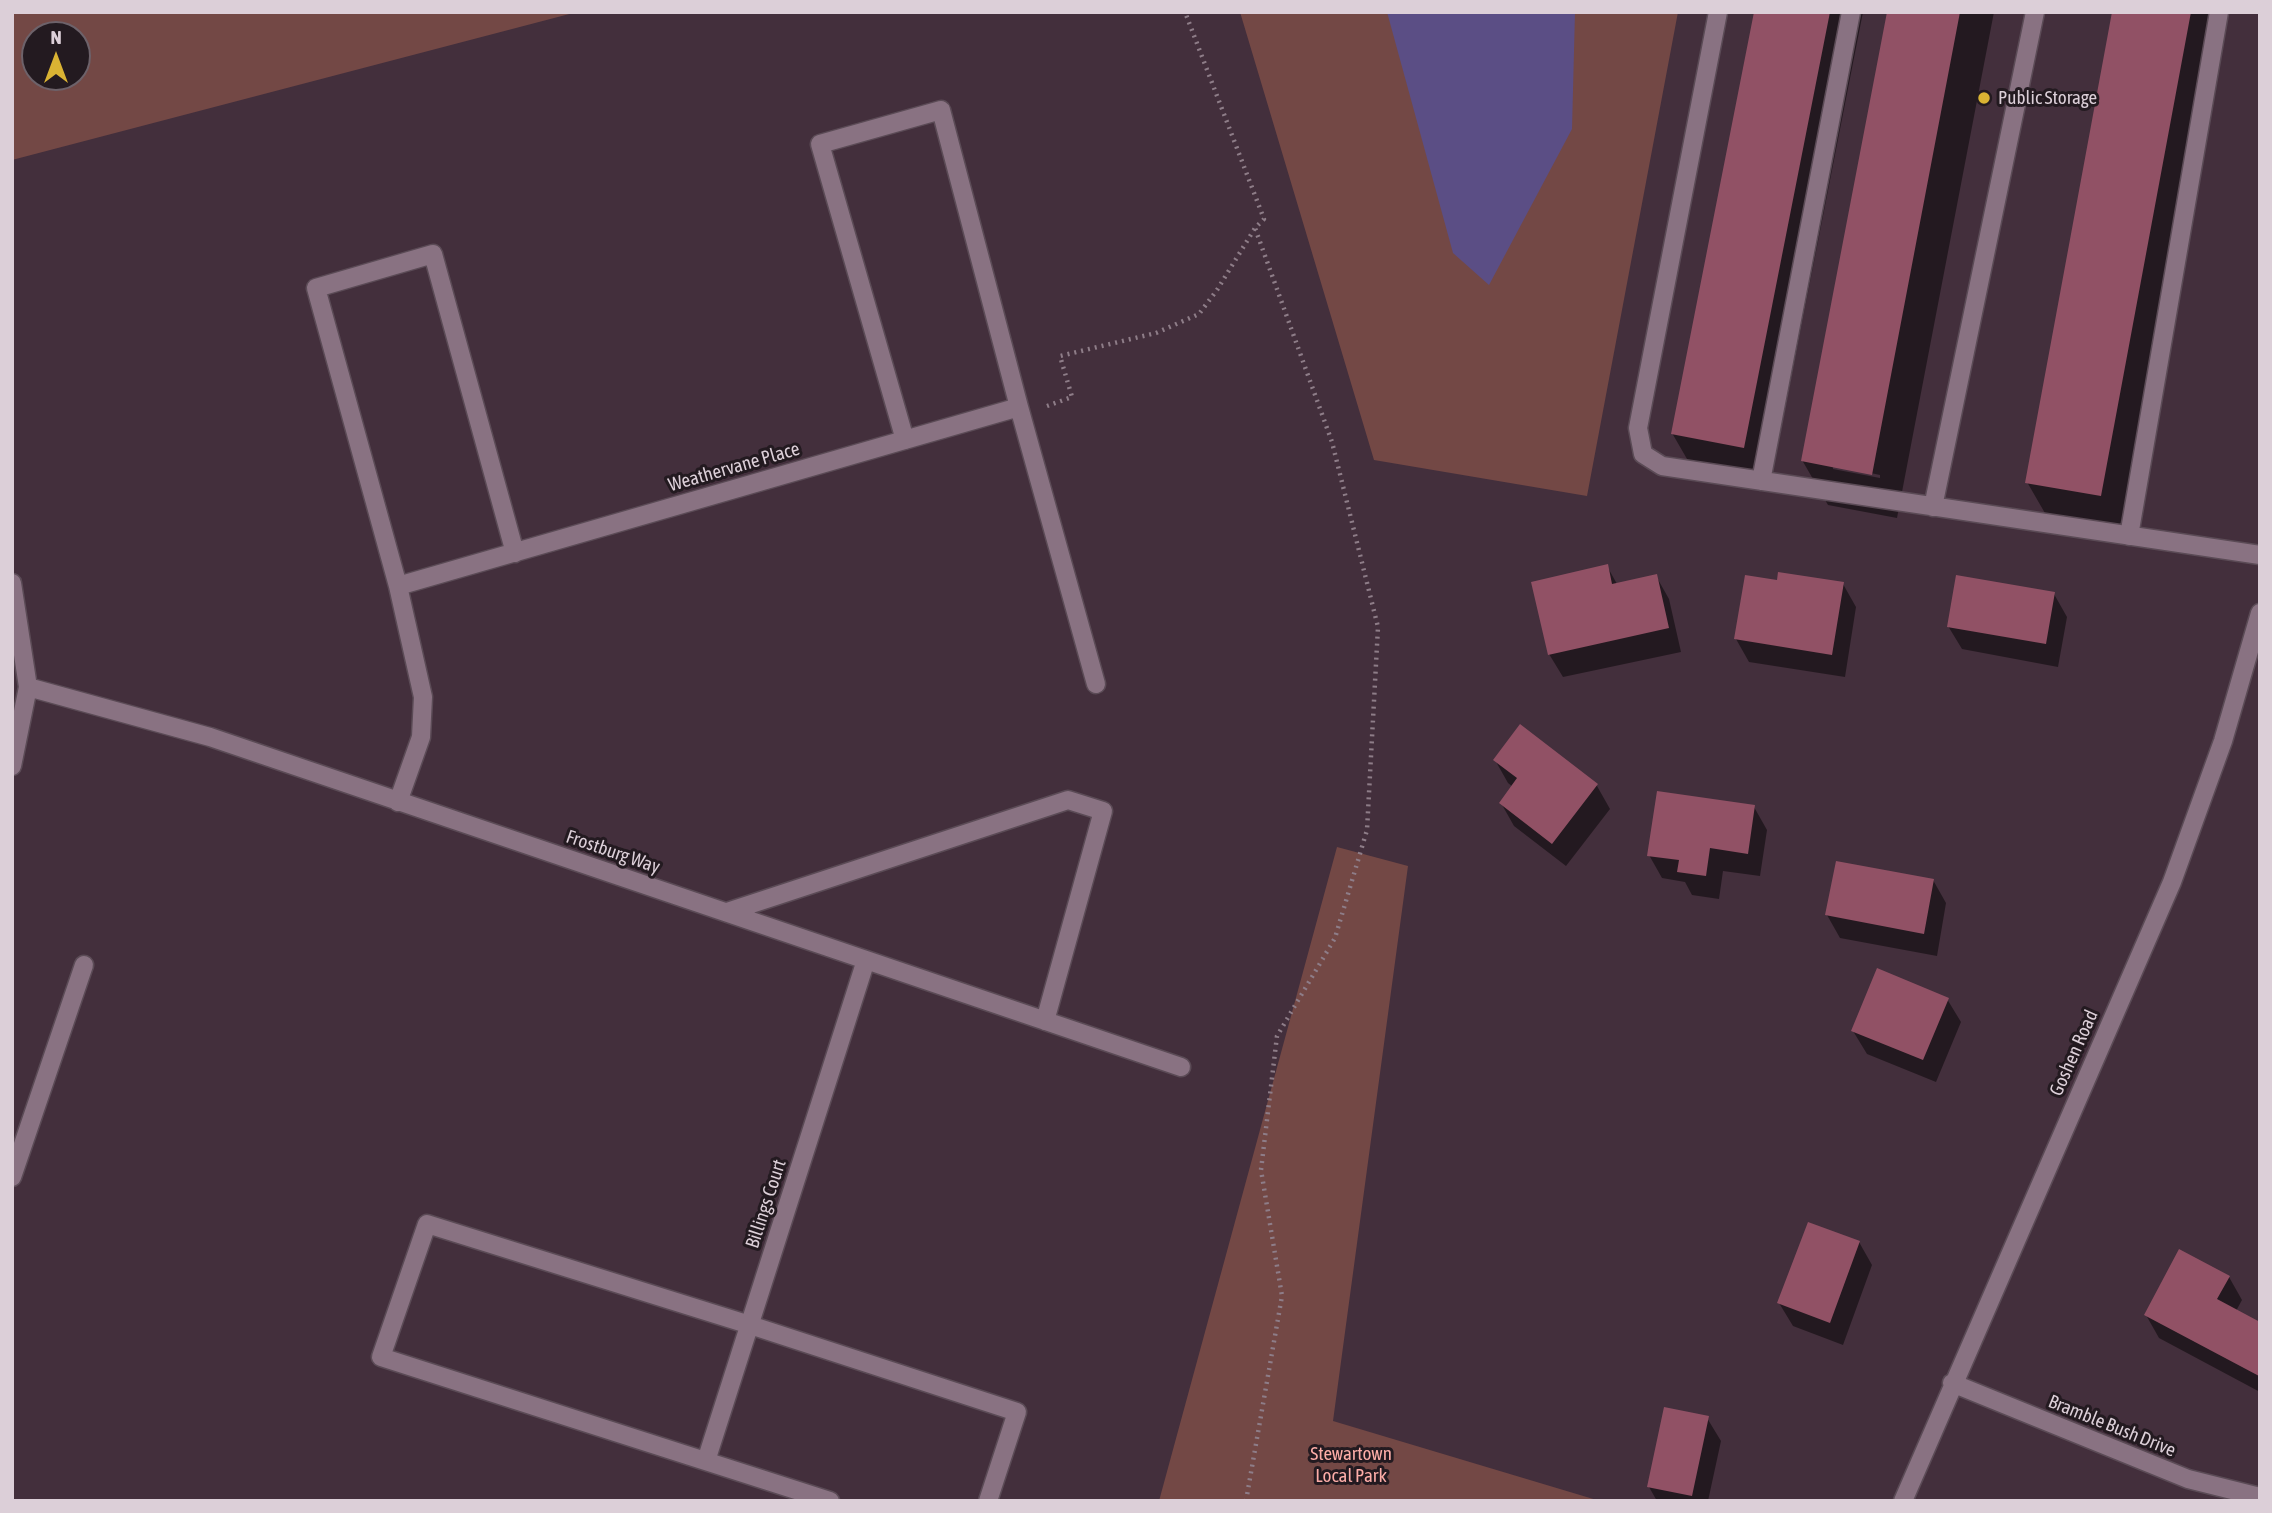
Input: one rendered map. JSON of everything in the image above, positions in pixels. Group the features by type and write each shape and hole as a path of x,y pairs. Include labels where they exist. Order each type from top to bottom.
{"street":[{"path":"1718,12 1638,428 1643,454 1662,466 2260,555"},
{"path":"1761,481 1852,12"},
{"path":"1933,507 2035,12"},
{"path":"2129,536 2219,12"},
{"path":"905,440 820,144 941,110 1020,411 1096,684"},
{"path":"398,802 422,737 423,696 398,586 316,288 433,254 514,552"},
{"name":"Weathervane Place","path":"398,586 905,440 1020,411"},
{"path":"12,766 28,687 13,588"},
{"name":"Goshen Road","path":"1903,1501 2172,882 2223,741 2260,613"},
{"name":"Frostburg Way","path":"28,687 210,737 1181,1067"},
{"path":"727,912 1068,800 1102,811 1045,1021"},
{"name":"Billings Court","path":"706,1461 866,960"},
{"path":"12,1177 84,965"},
{"path":"830,1501 381,1357 427,1224 1017,1412 988,1501"},
{"name":"Bramble Bush Drive","path":"1952,1383 2188,1479 2260,1497"}],"path":[{"path":"1020,411 1072,397 1060,356 1156,333 1199,314 1255,228 1264,219 1185,12"},
{"path":"1246,1501 1282,1296 1261,1170 1277,1036 1335,938 1367,830 1378,627 1332,442 1255,228"}],"green space":[{"path":"12,12 577,12 12,160"},
{"path":"1240,12 1678,12 1587,496 1374,460"},
{"name":"Stewartown Local Park","path":"1337,847 1408,866 1333,1421 1600,1501 1159,1501"}],"shaded area":[{"path":"1387,12 1575,12 1572,129 1489,285 1453,253"}],"building":[{"path":"1754,12 1830,12 1744,448 1671,434"},
{"path":"1887,12 1960,12 1872,475 1801,461"},
{"path":"2112,12 2191,12 2101,496 2025,483"},
{"path":"1608,564 1612,584 1657,574 1669,628 1548,655 1531,582"},
{"path":"1778,572 1844,582 1832,655 1734,639 1745,575 1777,580"},
{"path":"1956,575 2055,592 2046,644 1947,627"},
{"path":"1520,724 1598,784 1552,844 1499,803 1517,778 1493,760"},
{"path":"1657,791 1755,805 1748,854 1710,848 1706,876 1677,872 1679,860 1647,856"},
{"path":"1836,861 1934,879 1924,934 1825,915"},
{"path":"1877,968 1949,998 1923,1060 1851,1031"},
{"path":"1808,1222 1860,1241 1830,1323 1777,1303"},
{"path":"2179,1249 2230,1276 2217,1299 2260,1322 2259,1376 2144,1315"},
{"path":"1664,1407 1709,1416 1692,1496 1647,1487"}],"place":[{"name":"Public Storage","path":"1984,98"}]}
